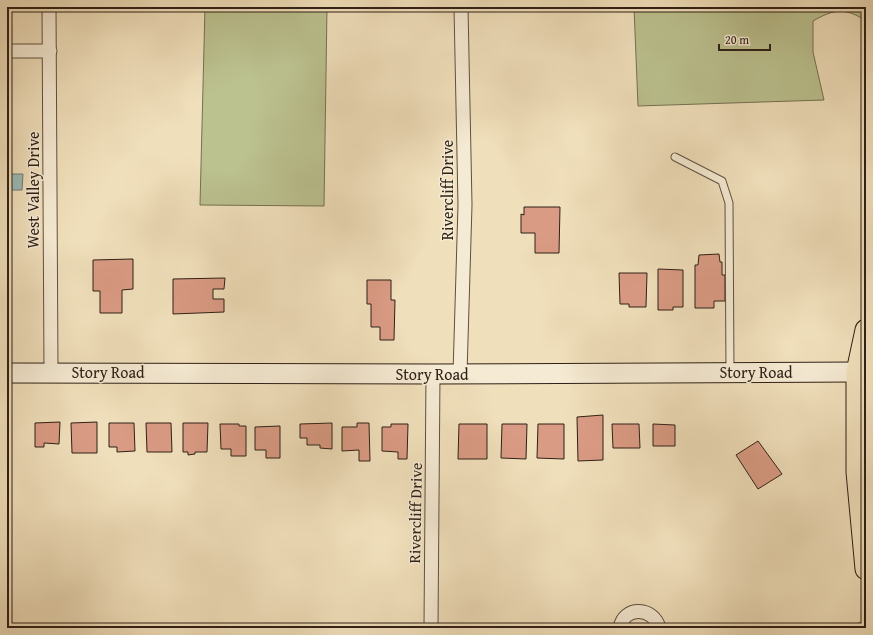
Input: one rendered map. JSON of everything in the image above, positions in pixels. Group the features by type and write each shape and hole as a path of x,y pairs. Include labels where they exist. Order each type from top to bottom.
{"main road":[{"path":"866,330 861,372 857,472 866,569"}],"street":[{"name":"West Valley Drive","path":"49,7 51,372"},
{"name":"Rivercliff Drive","path":"460,374 465,204 461,7"},
{"path":"7,51 50,51"},
{"name":"Story Road","path":"7,373 460,374 861,372"},
{"name":"Rivercliff Drive","path":"431,628 433,374"},
{"path":"620,628 624,619 628,615 640,611 652,616 656,620 659,628"}],"lane":[{"path":"675,157 722,181 727,191 729,203 730,372"},
{"path":"855,628 866,626"}],"green space":[{"path":"205,7 327,7 324,206 200,205"},
{"path":"634,7 866,7 866,21 852,13 840,11 827,14 813,21 813,52 824,100 638,106"}],"water":[{"path":"7,174 23,174 22,190 7,190"}],"building":[{"path":"7,137 11,137 10,166 7,166"},
{"path":"524,207 560,207 559,253 535,253 535,233 521,233 521,214 524,215"},
{"path":"7,237 11,237 10,311 7,311"},
{"path":"719,254 720,262 722,262 722,275 725,275 725,301 714,301 714,308 695,308 695,265 698,265 699,255"},
{"path":"133,259 133,289 122,290 122,313 100,313 100,291 93,291 93,260"},
{"path":"658,269 683,270 683,307 673,307 673,310 658,310"},
{"path":"619,273 647,273 646,307 629,307 629,304 620,304"},
{"path":"225,278 224,289 213,289 213,299 224,299 224,312 173,314 173,279"},
{"path":"367,280 391,280 391,300 395,300 394,340 380,340 380,327 371,327 371,304 367,304"},
{"path":"603,415 603,460 578,461 577,417"},
{"path":"60,422 59,444 44,443 44,447 35,447 35,423"},
{"path":"97,422 97,453 72,453 71,423"},
{"path":"109,423 134,423 135,451 117,452 117,447 109,447"},
{"path":"146,423 171,423 172,452 147,452"},
{"path":"183,423 208,423 207,452 195,452 195,454 188,455 188,452 183,452"},
{"path":"332,423 332,449 320,448 320,445 307,445 307,438 300,438 300,424"},
{"path":"357,423 369,423 370,461 359,461 359,450 342,451 342,427 357,427"},
{"path":"220,424 239,424 239,426 246,426 246,456 231,456 231,449 221,449"},
{"path":"391,424 408,424 407,459 398,459 398,452 382,451 382,427 391,427"},
{"path":"459,424 487,424 487,459 458,459"},
{"path":"502,424 527,424 526,459 501,458"},
{"path":"538,424 564,424 564,459 537,458"},
{"path":"612,424 639,424 640,448 613,448"},
{"path":"653,424 675,425 675,446 653,446"},
{"path":"280,426 280,458 266,458 266,450 255,450 255,427"},
{"path":"758,441 782,474 758,489 736,455"}]}
